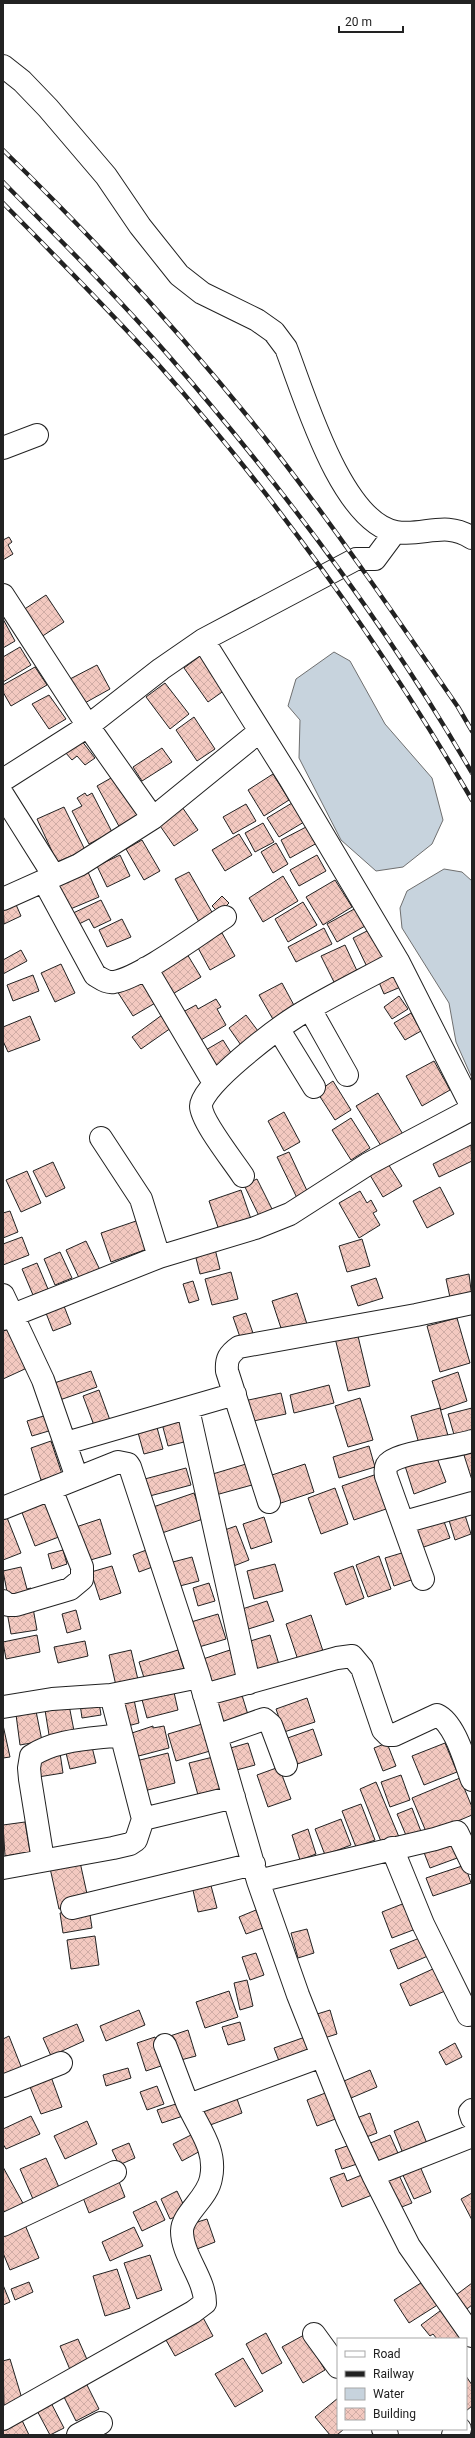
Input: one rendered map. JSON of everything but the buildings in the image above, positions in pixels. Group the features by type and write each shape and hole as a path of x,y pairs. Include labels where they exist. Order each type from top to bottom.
{"street":[{"path":"3,66 22,81 48,108 106,176 140,226 179,274 202,293 257,320 274,332 286,348 335,472 350,495 373,521 395,532 468,531"},
{"path":"3,448 37,435"},
{"path":"3,780 88,726 160,669 203,640 356,560 375,560 395,532"},
{"path":"3,594 88,726 153,818"},
{"path":"78,1478 43,1380 6,1309 159,1257 255,1228 290,1214 368,1164 472,1108 398,961 260,731 203,640"},
{"path":"3,899 79,865 153,818 260,731"},
{"path":"3,795 49,879 95,975 106,982 115,982 134,975 225,917"},
{"path":"243,1176 204,1119 201,1107 203,1098 214,1084 279,1030 310,1009 398,961"},
{"path":"146,968 214,1084"},
{"path":"310,1009 347,1075"},
{"path":"279,1030 314,1087"},
{"path":"101,1138 141,1199 159,1257"},
{"path":"269,1502 226,1362 229,1353 239,1347 416,1316 472,1303"},
{"path":"66,1444 235,1394"},
{"path":"188,1409 249,1683"},
{"path":"423,1580 404,1522 386,1476 385,1468 389,1462 407,1455 472,1441"},
{"path":"3,1508 118,1462 128,1464 130,1467 202,1686 256,1872 322,2056 348,2121 373,2175 410,2246 472,2336"},
{"path":"3,1601 8,1605 16,1605 70,1589 82,1579 82,1567 51,1488"},
{"path":"404,1522 472,1503"},
{"path":"3,1707 52,1699 249,1683 337,1658 352,1656 362,1668 383,1730 388,1734 394,1735 437,1715 443,1718 454,1736 472,1780"},
{"path":"3,1868 130,1844 136,1840 142,1819 111,1695"},
{"path":"216,1736 264,1719 271,1725 286,1765"},
{"path":"43,1860 30,1779 29,1768 31,1756 41,1749 54,1745 121,1735"},
{"path":"142,1819 234,1797"},
{"path":"72,1908 256,1872 392,1848 435,1839 464,1828 472,1863"},
{"path":"392,1848 423,1924 468,2015"},
{"path":"3,2419 204,2306 204,2294 183,2241 182,2229 187,2217 207,2192 213,2161 210,2148 189,2106 165,2045"},
{"path":"189,2106 322,2056"},
{"path":"3,2086 61,2063"},
{"path":"472,2110 470,2112 472,2118"},
{"path":"373,2175 472,2136"},
{"path":"3,2225 115,2172"},
{"path":"314,2334 337,2366"},
{"path":"78,2435 101,2423"}],"water":[{"path":"334,652 350,661 385,724 432,778 443,820 432,844 403,867 376,871 341,840 299,758 300,720 288,706 296,679"},
{"path":"444,869 462,872 472,881 472,1078 456,1042 449,1003 402,928 400,908 407,891"}],"railway":[{"path":"3,150 109,257 143,294 242,409 273,448 344,544 458,707 472,731"},
{"path":"3,182 128,311 168,355 251,454 291,505 368,610 404,663 472,773"},
{"path":"3,203 100,302 157,363 244,466 325,574 364,629 402,686 472,800"}]}
